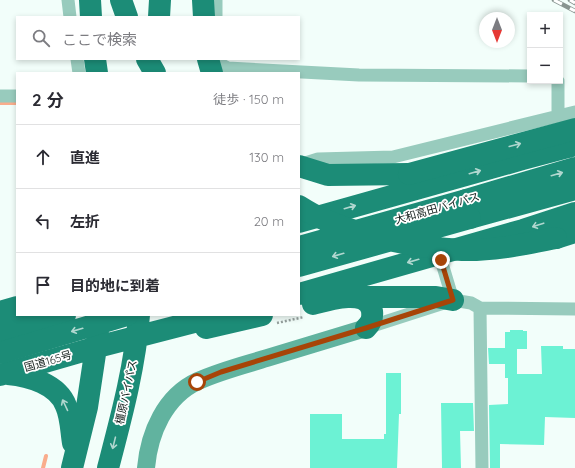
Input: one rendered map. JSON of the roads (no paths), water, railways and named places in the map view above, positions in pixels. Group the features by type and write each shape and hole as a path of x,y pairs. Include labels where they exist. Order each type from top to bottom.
{"highway":[{"path":"90,0 91,16"},
{"path":"121,0 127,16"},
{"path":"159,16 160,0"},
{"path":"204,0 204,16"},
{"path":"95,60 97,72"},
{"path":"148,60 154,72"},
{"path":"154,72 155,60"},
{"path":"209,60 223,71"},
{"path":"300,165 328,175 409,174 575,129"},
{"path":"300,222 575,145"},
{"name":"大和高田バイパス","path":"300,266 468,209 575,168"},
{"name":"大和高田バイパス","path":"300,248 468,209 575,189"},
{"path":"300,207 323,219 368,235 412,244 463,250 512,247 556,238 575,232"},
{"path":"300,307 328,300 357,287 575,213"},
{"path":"300,279 453,300"},
{"path":"300,294 357,287"},
{"path":"357,287 372,307 373,315 371,323 366,328"},
{"path":"0,312 16,307"},
{"path":"0,334 62,316"},
{"path":"73,462 87,407 97,347 100,316"},
{"path":"0,353 124,316"},
{"name":"橿原バイパス","path":"108,468 126,395 137,337 139,316"},
{"path":"137,337 217,316"},
{"path":"137,337 201,329 258,316"},
{"name":"国道165号","path":"2,374 137,337"},
{"path":"2,374 27,377 37,380 61,396 66,404 69,414 73,462"}],"street":[{"path":"68,0 70,16"},
{"path":"216,0 216,16"},
{"path":"77,60 79,72"},
{"path":"219,60 222,65 223,71 259,72"},
{"path":"300,73 527,76"},
{"path":"558,84 558,116"},
{"path":"0,96 16,96"},
{"path":"300,165 318,159 379,158 408,154 575,112"},
{"path":"408,154 416,181"},
{"path":"441,260 453,300"},
{"path":"146,468 150,445 156,425 166,408 179,394 197,382 221,372 453,300 471,303 480,308 575,309"},
{"path":"480,308 482,468"}],"waterway":[{"path":"0,103 16,103"},
{"path":"43,468 46,456"}],"railway":[{"path":"554,0 575,11"},
{"path":"570,0 575,3"}]}
